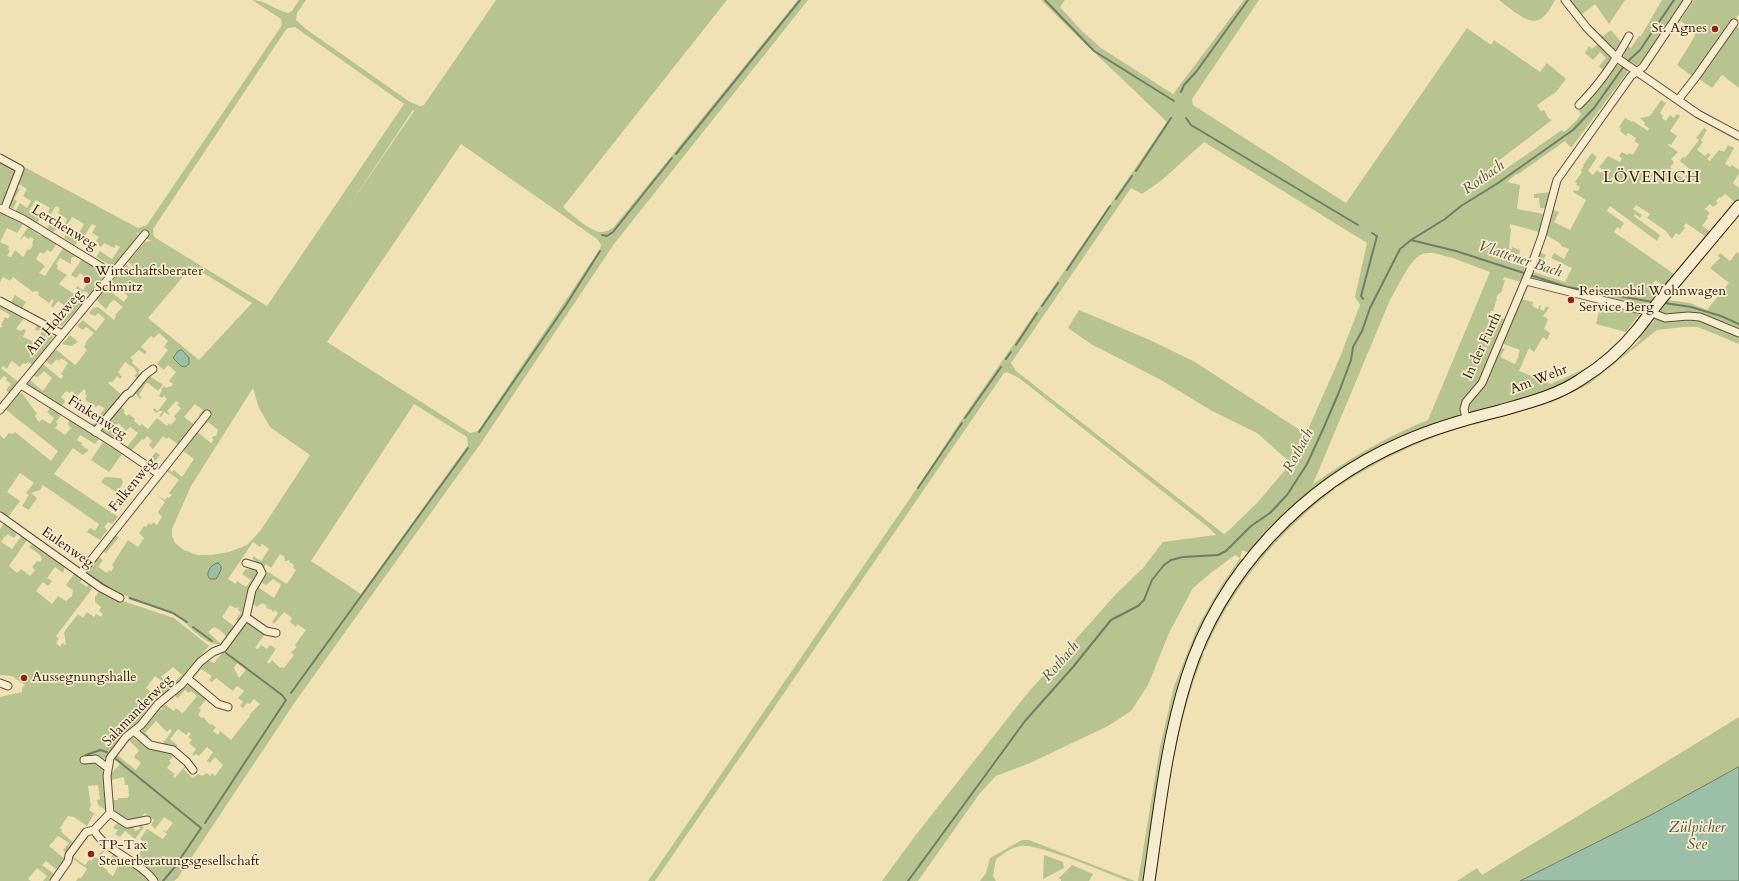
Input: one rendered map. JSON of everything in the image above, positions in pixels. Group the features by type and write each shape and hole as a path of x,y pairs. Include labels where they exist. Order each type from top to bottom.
{"street":[{"path":"1565,0 1587,28 1618,58 1636,72 1709,121 1739,136"},
{"name":"In der Furth","path":"1466,419 1464,412 1465,404 1482,383 1527,277 1542,236 1558,176 1631,76 1643,67 1688,0"},
{"path":"1678,100 1734,23"},
{"path":"1579,105 1594,89 1618,58 1629,36"},
{"path":"0,158 20,168 2,209"},
{"name":"Am Wehr","path":"1149,881 1170,745 1189,672 1201,642 1230,589 1274,532 1327,485 1358,465 1399,443 1466,419 1548,396 1579,382 1610,358 1632,336 1739,206"},
{"name":"Lerchenweg","path":"2,209 23,219 113,274"},
{"name":"Am Holzweg","path":"0,410 145,234"},
{"path":"1527,277 1656,306 1665,318 1688,316 1700,317 1739,333"},
{"path":"0,302 62,334"},
{"path":"95,432 127,394 130,393 146,374 153,369"},
{"name":"Finkenweg","path":"21,385 159,474"},
{"name":"Falkenweg","path":"81,573 206,414"},
{"name":"Eulenweg","path":"0,516 101,588 120,598"},
{"name":"Salamanderweg","path":"110,813 107,776 110,758 126,737 134,731 158,704 187,678 200,662 213,652 222,648 246,617 252,590 262,573 258,567 246,563"},
{"path":"246,617 266,631 276,633"},
{"path":"187,678 218,704 228,707"},
{"path":"0,683 8,686"},
{"path":"134,731 150,745 173,750 187,762 193,770"},
{"path":"84,760 96,759 108,768"},
{"path":"54,881 68,861 69,855 86,832 94,830 110,813 127,824 147,820"},
{"path":"94,830 102,841 141,868 154,881"}],"shaded area":[{"path":"252,0 257,0 288,13 292,11 299,0 306,0 297,13 296,20 306,29 410,102 420,106 424,105 496,0 727,0 563,207 587,226 601,232 613,228 798,0 808,0 614,244 481,443 295,702 178,878 174,881 158,881 134,860 146,844 140,839 147,829 163,839 167,834 163,831 164,830 166,832 173,823 164,817 155,829 151,825 154,820 145,813 141,817 130,821 115,811 113,800 118,800 118,798 127,798 129,796 128,785 125,785 124,777 111,780 110,775 120,764 115,760 116,754 136,770 141,763 134,757 139,750 128,740 133,738 150,749 167,751 174,755 169,761 171,763 167,768 175,774 173,776 175,778 186,765 184,770 193,778 198,774 202,776 207,773 210,776 212,773 215,776 223,765 215,757 210,763 207,761 213,752 207,747 199,756 196,754 194,756 192,754 196,749 189,743 192,740 188,737 191,734 189,732 186,735 178,729 170,739 178,746 174,747 162,744 172,731 170,729 167,732 156,721 145,733 149,736 147,738 142,733 142,730 159,708 162,710 163,709 160,707 164,704 174,711 176,708 182,713 185,711 197,696 191,691 189,693 185,690 178,698 174,695 185,686 190,685 207,698 199,708 201,710 198,715 202,718 203,717 210,725 211,724 216,727 213,731 218,735 220,731 231,740 250,716 249,715 260,704 254,699 250,704 247,703 243,708 240,706 243,702 238,698 244,691 237,686 233,691 216,678 212,682 209,680 212,676 201,669 195,677 194,676 207,660 214,663 245,625 248,624 265,634 255,648 258,649 261,645 267,649 270,645 276,649 267,662 269,664 272,660 280,668 284,668 294,655 291,652 297,647 295,645 306,630 297,624 296,627 290,622 292,618 284,612 274,624 272,622 278,613 275,610 273,613 272,610 266,608 267,606 262,603 257,607 253,604 258,587 274,598 281,585 273,579 266,585 261,582 268,572 287,584 296,570 293,568 294,565 289,562 290,560 285,561 284,556 280,554 271,568 266,564 264,567 253,559 253,556 261,561 269,549 262,544 260,547 253,542 228,579 236,584 237,581 246,587 251,580 242,574 246,569 248,570 250,568 257,571 258,575 245,614 239,622 236,620 241,612 238,610 239,607 235,608 230,605 222,617 235,627 227,637 220,630 214,627 208,632 221,644 216,644 205,640 174,615 162,609 128,599 128,596 116,594 86,574 85,572 97,556 103,560 98,567 107,573 109,570 111,572 114,567 112,565 128,540 138,547 144,538 139,533 144,526 146,527 149,523 151,525 153,522 157,525 162,517 158,512 165,502 158,496 165,500 167,497 169,498 172,495 169,493 179,480 167,471 168,469 172,472 174,470 182,477 194,459 182,450 191,440 196,431 211,443 214,440 212,438 216,436 218,430 208,422 200,429 202,417 199,415 203,410 195,404 184,417 195,425 179,445 168,437 167,439 163,436 153,449 149,445 152,441 147,436 144,440 142,439 131,451 126,448 138,433 130,427 126,431 118,423 112,430 121,438 117,442 102,431 121,407 127,416 129,414 140,426 142,424 148,429 157,418 167,426 169,423 171,425 176,419 174,416 181,408 177,405 179,403 176,401 167,411 170,414 169,415 164,412 161,417 159,416 163,411 156,413 153,410 154,408 158,411 167,399 164,396 162,398 159,396 162,390 161,389 164,386 167,388 169,386 171,387 173,384 169,381 176,372 168,365 164,370 157,364 168,350 164,347 168,341 159,333 154,338 151,336 141,347 147,352 145,354 139,350 130,358 133,360 132,363 140,370 138,373 141,375 138,379 134,376 137,373 134,368 125,362 118,372 122,377 120,379 117,376 112,383 110,381 108,383 122,395 96,427 92,427 92,424 98,423 101,419 98,416 105,408 98,405 96,407 93,404 91,405 85,399 87,396 84,389 77,396 72,391 70,393 66,391 61,397 65,401 62,406 27,385 30,380 43,391 52,378 44,371 38,377 33,376 43,364 61,379 63,376 61,374 68,363 61,358 59,361 57,359 51,365 46,361 54,351 57,350 75,365 77,363 87,350 84,347 86,344 85,343 94,333 86,327 83,330 77,326 83,320 96,331 105,319 98,313 95,316 89,313 93,308 98,307 114,320 115,315 123,307 114,300 106,309 96,300 106,288 124,302 128,296 118,288 116,290 109,285 126,265 139,274 140,272 128,262 145,242 151,241 136,232 138,235 137,239 116,264 110,265 96,257 100,251 112,259 120,247 116,245 114,248 104,243 101,247 98,245 99,243 96,241 99,237 92,233 96,226 92,224 81,241 78,241 75,245 64,238 66,234 64,232 65,229 77,236 84,224 72,217 67,225 65,224 67,219 58,213 60,208 56,206 51,214 48,212 50,208 36,200 30,209 42,216 36,224 15,212 20,203 27,208 31,201 23,196 27,189 17,183 23,168 0,156 0,154 138,228 147,225 282,25 281,19","holes":["295,27 404,104 267,306 154,237 153,229 288,28","413,110 414,111 345,212","461,144 597,239 601,245 600,249 478,431 470,433 327,342","192,266 252,303 199,360 148,318","253,388 259,408 270,427 310,455 261,530 247,545 229,552 211,555 197,555 184,550 175,543 172,536 172,529 191,486","414,404 467,437 468,445 361,594 311,561","237,663 246,670 239,678 234,668"]},
{"path":"1041,0 1065,0 1060,7 1083,32 1101,48 1173,94 1244,0 1259,0 1192,99 1193,105 1346,203 1467,28 1491,45 1494,40 1540,72 1547,63 1566,79 1556,92 1537,105 1541,111 1544,110 1549,119 1552,120 1493,165 1496,169 1492,172 1493,175 1507,168 1562,130 1564,132 1575,122 1581,114 1578,110 1585,105 1615,65 1617,64 1627,70 1627,73 1571,148 1565,141 1517,175 1516,174 1507,182 1520,185 1517,209 1544,214 1539,232 1510,224 1509,249 1512,249 1512,247 1520,250 1519,255 1523,256 1521,260 1511,256 1510,263 1527,267 1521,282 1504,277 1503,280 1505,280 1501,293 1499,293 1496,298 1493,311 1491,311 1490,314 1507,320 1489,363 1474,390 1463,399 1459,416 1375,452 1250,553 1242,550 1240,558 1235,555 1193,588 1169,633 1148,685 1131,711 1108,726 1030,763 996,776 980,793 918,881 882,881 915,836 1026,695 1116,594 1143,568 1163,542 1216,535 1208,527 1019,378 1007,372 1004,373 655,881 648,881 919,485 960,422 1167,122","holes":["1204,142 1367,243 1355,297 1360,305 1340,357 1306,434 1195,362 1150,340 1079,310 1068,328 1091,344 1161,380 1212,411 1257,433 1291,463 1257,503 1224,534 1016,371 1011,363 1131,188 1142,194 1162,180","1433,253 1453,258 1490,272 1428,420 1369,449 1341,465 1313,484 1390,300 1411,264 1420,255"]},
{"path":"1499,0 1555,0 1542,18 1536,21 1523,17"},
{"path":"1569,0 1625,0 1609,24 1595,4 1581,15"},
{"path":"1662,0 1683,0 1641,63 1636,65 1623,57 1627,46 1631,48 1639,36 1641,36"},
{"path":"1694,0 1739,0 1739,14 1693,77 1677,65 1695,36 1693,29 1680,21"},
{"path":"1736,26 1739,28 1739,88 1722,75 1712,88 1698,78"},
{"path":"1611,30 1621,42 1614,51 1599,36 1601,34 1603,36"},
{"path":"1598,44 1611,58 1603,70 1599,66 1606,58 1600,52 1593,60 1585,53 1589,46 1592,49"},
{"path":"1661,100 1666,103 1660,113 1663,116 1662,118 1666,121 1670,115 1674,118 1677,114 1680,116 1670,131 1677,136 1671,145 1668,145 1678,152 1671,159 1674,162 1670,167 1683,179 1691,170 1680,161 1683,157 1685,158 1699,140 1696,138 1704,128 1707,130 1701,140 1703,142 1697,150 1705,156 1708,153 1711,155 1707,159 1710,161 1719,150 1724,152 1728,145 1734,148 1725,164 1730,167 1732,165 1739,170 1739,174 1733,183 1739,188 1739,199 1736,203 1725,194 1721,198 1719,197 1716,201 1718,203 1713,207 1710,204 1705,209 1710,213 1702,226 1711,232 1706,237 1686,223 1684,226 1685,228 1679,235 1676,233 1672,239 1666,231 1647,218 1650,214 1636,205 1633,209 1642,215 1640,218 1635,214 1634,216 1660,235 1657,241 1610,206 1607,211 1624,223 1620,229 1617,227 1614,232 1674,274 1664,287 1656,280 1653,283 1657,287 1653,292 1657,296 1650,305 1644,307 1531,279 1533,272 1565,282 1572,268 1551,258 1554,253 1564,259 1569,249 1561,246 1561,244 1546,235 1552,209 1559,212 1554,222 1570,230 1586,200 1573,192 1574,190 1578,191 1580,187 1576,185 1577,183 1575,182 1582,172 1581,170 1584,166 1583,165 1592,153 1597,157 1588,171 1593,175 1597,170 1601,173 1603,170 1599,167 1608,156 1620,162 1622,158 1619,156 1622,152 1628,155 1629,153 1633,155 1639,144 1635,142 1636,138 1628,133 1626,136 1620,131 1621,128 1619,127 1625,118 1632,122 1633,121 1648,131 1649,128 1644,125 1645,123 1640,118 1650,116"},
{"path":"0,159 16,170 3,203 0,203"},
{"path":"15,187 20,189 14,199 17,201 13,209 9,206"},
{"path":"1550,192 1546,208 1540,208 1539,198 1534,198 1534,194"},
{"path":"0,211 23,224 17,233 7,228 0,242"},
{"path":"49,220 60,226 53,232 47,228 49,225 47,222"},
{"path":"28,227 40,236 43,236 57,244 51,252 47,250 44,254 40,252 36,259 45,266 39,273 45,276 63,248 77,256 71,258 71,264 60,258 56,264 58,266 57,269 67,275 59,284 85,301 62,326 52,322 57,314 61,316 67,307 58,301 53,308 51,306 54,300 52,299 49,303 38,295 39,293 37,291 33,292 13,277 10,281 3,277 0,282 0,242 9,246 8,249 10,251 7,256 11,257 15,250 23,257 28,249 30,250 34,239 30,237 29,239 24,236 19,241"},
{"path":"1540,252 1546,255 1539,268 1535,266"},
{"path":"1737,252 1739,254 1739,331 1700,315 1665,315 1661,313 1660,308 1667,300 1690,303 1707,310 1729,283 1710,268 1720,258 1718,256 1720,253 1730,261"},
{"path":"82,259 95,267 101,274 102,278 100,283 89,295 87,292 83,291 81,295 78,293 79,290 76,288 77,286 83,290 89,280 80,273 76,278 71,275"},
{"path":"15,295 26,302 22,308 11,302"},
{"path":"1521,299 1533,302 1532,306 1538,309 1540,305 1540,309 1544,311 1546,306 1549,308 1543,316 1548,319 1544,329 1550,333 1547,340 1543,337 1534,352 1529,348 1519,371 1551,384 1593,364 1611,348 1620,343 1606,358 1554,391 1471,415 1468,405 1500,348 1505,349 1501,355 1502,358 1515,364 1519,355 1520,350 1501,343"},
{"path":"1601,302 1640,313 1626,332 1596,324"},
{"path":"0,305 24,318 16,329 21,331 23,329 26,330 23,337 36,343 42,331 35,330 37,325 50,332 53,337 33,365 28,362 26,364 23,363 20,367 12,361 7,369 3,366 1,368 18,382 9,393 6,390 11,384 6,380 7,378 4,376 0,380 0,328 3,326 1,325 5,317 8,319 10,315 0,309"},
{"path":"1654,318 1659,320 1692,319 1703,321 1739,337 1739,344 1698,327 1657,330 1589,384 1550,403 1549,400 1623,353 1627,352 1641,339 1639,338 1629,345 1654,321"},
{"path":"70,335 78,342 71,346 62,344"},
{"path":"150,376 163,385 158,391 146,383 139,395 142,398 140,399 135,393"},
{"path":"22,393 37,414 35,416 39,422 42,419 50,424 54,418 47,412 50,408 61,415 56,422 58,424 55,428 65,435 71,428 68,425 69,420 99,439 95,444 80,435 77,440 82,443 81,445 89,450 83,455 73,448 54,474 118,517 112,524 108,522 104,527 107,530 100,540 87,532 90,528 95,531 99,524 43,485 40,490 31,493 37,498 29,510 22,506 29,495 26,493 34,483 20,473 7,492 20,501 8,517 0,512 0,435 4,439 9,433 13,434 15,432 51,461 58,451 5,409 16,394"},
{"path":"1545,401 1546,404 1473,425 1473,423"},
{"path":"1466,425 1467,426 1432,438 1385,459 1338,487 1337,484 1401,445"},
{"path":"103,442 122,454 109,472 91,460"},
{"path":"156,452 160,455 152,465 148,461"},
{"path":"105,477 121,478 123,482 116,492 101,482"},
{"path":"1333,487 1335,489 1295,523 1260,561 1229,604 1205,651 1203,649 1210,630 1246,571 1296,515"},
{"path":"4,523 18,532 14,538 8,534 1,542 12,549 22,535 27,540 9,566 17,573 21,569 30,576 35,570 32,567 37,561 40,562 42,559 40,555 29,547 32,544 65,566 63,573 55,567 47,578 52,581 48,586 43,582 36,591 52,604 58,596 66,601 72,596 73,590 66,585 75,573 83,578 80,582 87,587 89,583 92,589 56,636 59,639 56,643 60,647 62,643 66,645 64,632 78,614 83,618 87,612 94,617 96,614 101,617 103,614 99,611 101,607 95,602 95,597 100,590 102,591 101,593 106,596 108,594 117,599 174,618 209,646 177,684 174,682 182,675 173,667 161,677 174,687 164,695 160,692 166,684 155,676 146,688 160,699 104,759 98,755 84,757 85,764 96,763 103,769 107,811 98,805 97,800 100,799 98,785 88,786 91,806 89,810 102,819 94,814 87,826 74,817 68,816 60,828 62,830 61,832 74,843 66,853 63,850 69,843 58,836 49,846 65,859 57,870 46,861 42,865 54,874 49,881 43,881 47,876 37,868 28,879 31,881 0,881 0,697 22,692 22,687 25,685 12,676 0,675 0,529"},
{"path":"113,535 119,537 106,553 102,550"},
{"path":"1240,558 1244,560 1186,671 1145,881 1138,881 1160,747 1174,686 1198,626 1221,586"},
{"path":"1201,654 1204,654 1185,709 1178,737 1167,795 1155,881 1152,881 1165,794 1183,699"},
{"path":"1739,717 1739,767 1651,815 1520,881 1457,881 1477,868 1482,875"},
{"path":"118,822 127,827 133,827 135,831 140,829 139,825 144,827 135,839 125,831 120,837 115,834 118,830 113,828"},
{"path":"1022,840 1029,840 1135,881 1127,881 1072,859 1042,849 1021,846 1011,849 996,859 993,876 996,881 980,881 986,873 990,858"},
{"path":"104,847 106,848 100,857 105,861 102,866 108,871 108,873 113,876 119,864 111,857 114,853 150,881 76,881 78,878 81,878 87,869 72,858 72,856 85,865 89,860 91,861 94,858 97,858"},
{"path":"1044,855 1063,862 1064,868 1043,879"},
{"path":"1072,865 1093,874 1089,881 1061,881 1061,879 1058,879"}],"water":[{"path":"182,350 189,358 189,364 185,367 181,366 173,358 178,351"},
{"path":"218,563 221,566 221,570 216,579 210,579 208,574 210,568"},
{"name":"Zülpicher See","path":"1739,767 1739,881 1520,881 1651,815"}],"waterway":[{"path":"676,154 800,0"},
{"path":"1045,0 1094,51 1174,101"},
{"path":"1181,92 1184,85 1196,72 1248,0"},
{"name":"Rotbach","path":"1627,62 1640,50 1674,0"},
{"name":"Rotbach","path":"908,881 1025,721 1073,667 1111,620 1138,606 1144,600 1152,580 1164,565 1171,560 1183,557 1218,555 1226,551 1251,526 1270,513 1287,495 1307,464 1324,427 1351,360 1353,347 1362,331 1370,308 1400,249 1573,130 1594,108 1624,66"},
{"path":"1136,171 1171,118"},
{"path":"1186,118 1191,125 1358,225"},
{"path":"602,235 607,236 613,232 672,158"},
{"path":"1116,199 1132,176"},
{"path":"1067,270 1110,206"},
{"path":"1363,299 1361,296 1377,236 1372,233"},
{"name":"Vlattener Bach","path":"1411,240 1456,251 1567,287 1653,302"},
{"path":"479,432 566,305 600,251"},
{"path":"1042,306 1058,283"},
{"name":"Vlattener Bach","path":"1664,303 1691,307 1721,316 1739,324"},
{"path":"1016,345 1037,313"},
{"path":"1006,359 1011,352"},
{"path":"965,418 1001,367"},
{"path":"918,488 962,423"},
{"path":"291,693 468,448"},
{"path":"86,573 112,590"},
{"path":"130,598 173,613 187,622"},
{"path":"193,627 212,641"},
{"path":"205,823 286,700 282,695 226,653"},
{"path":"86,755 100,750 107,752"},
{"path":"116,759 201,828 174,868 163,881"}],"place":[{"name":"St. Agnes","path":"1715,29"},
{"name":"Wirtschaftsberater Schmitz","path":"87,280"},
{"name":"Reisemobil Wohnwagen Service Berg","path":"1571,300"},
{"name":"Aussegnungshalle","path":"24,678"},
{"name":"TP-Tax Steuerberatungsgesellschaft","path":"91,854"}],"district":[{"name":"LÖVENICH","path":"1652,178"}]}
